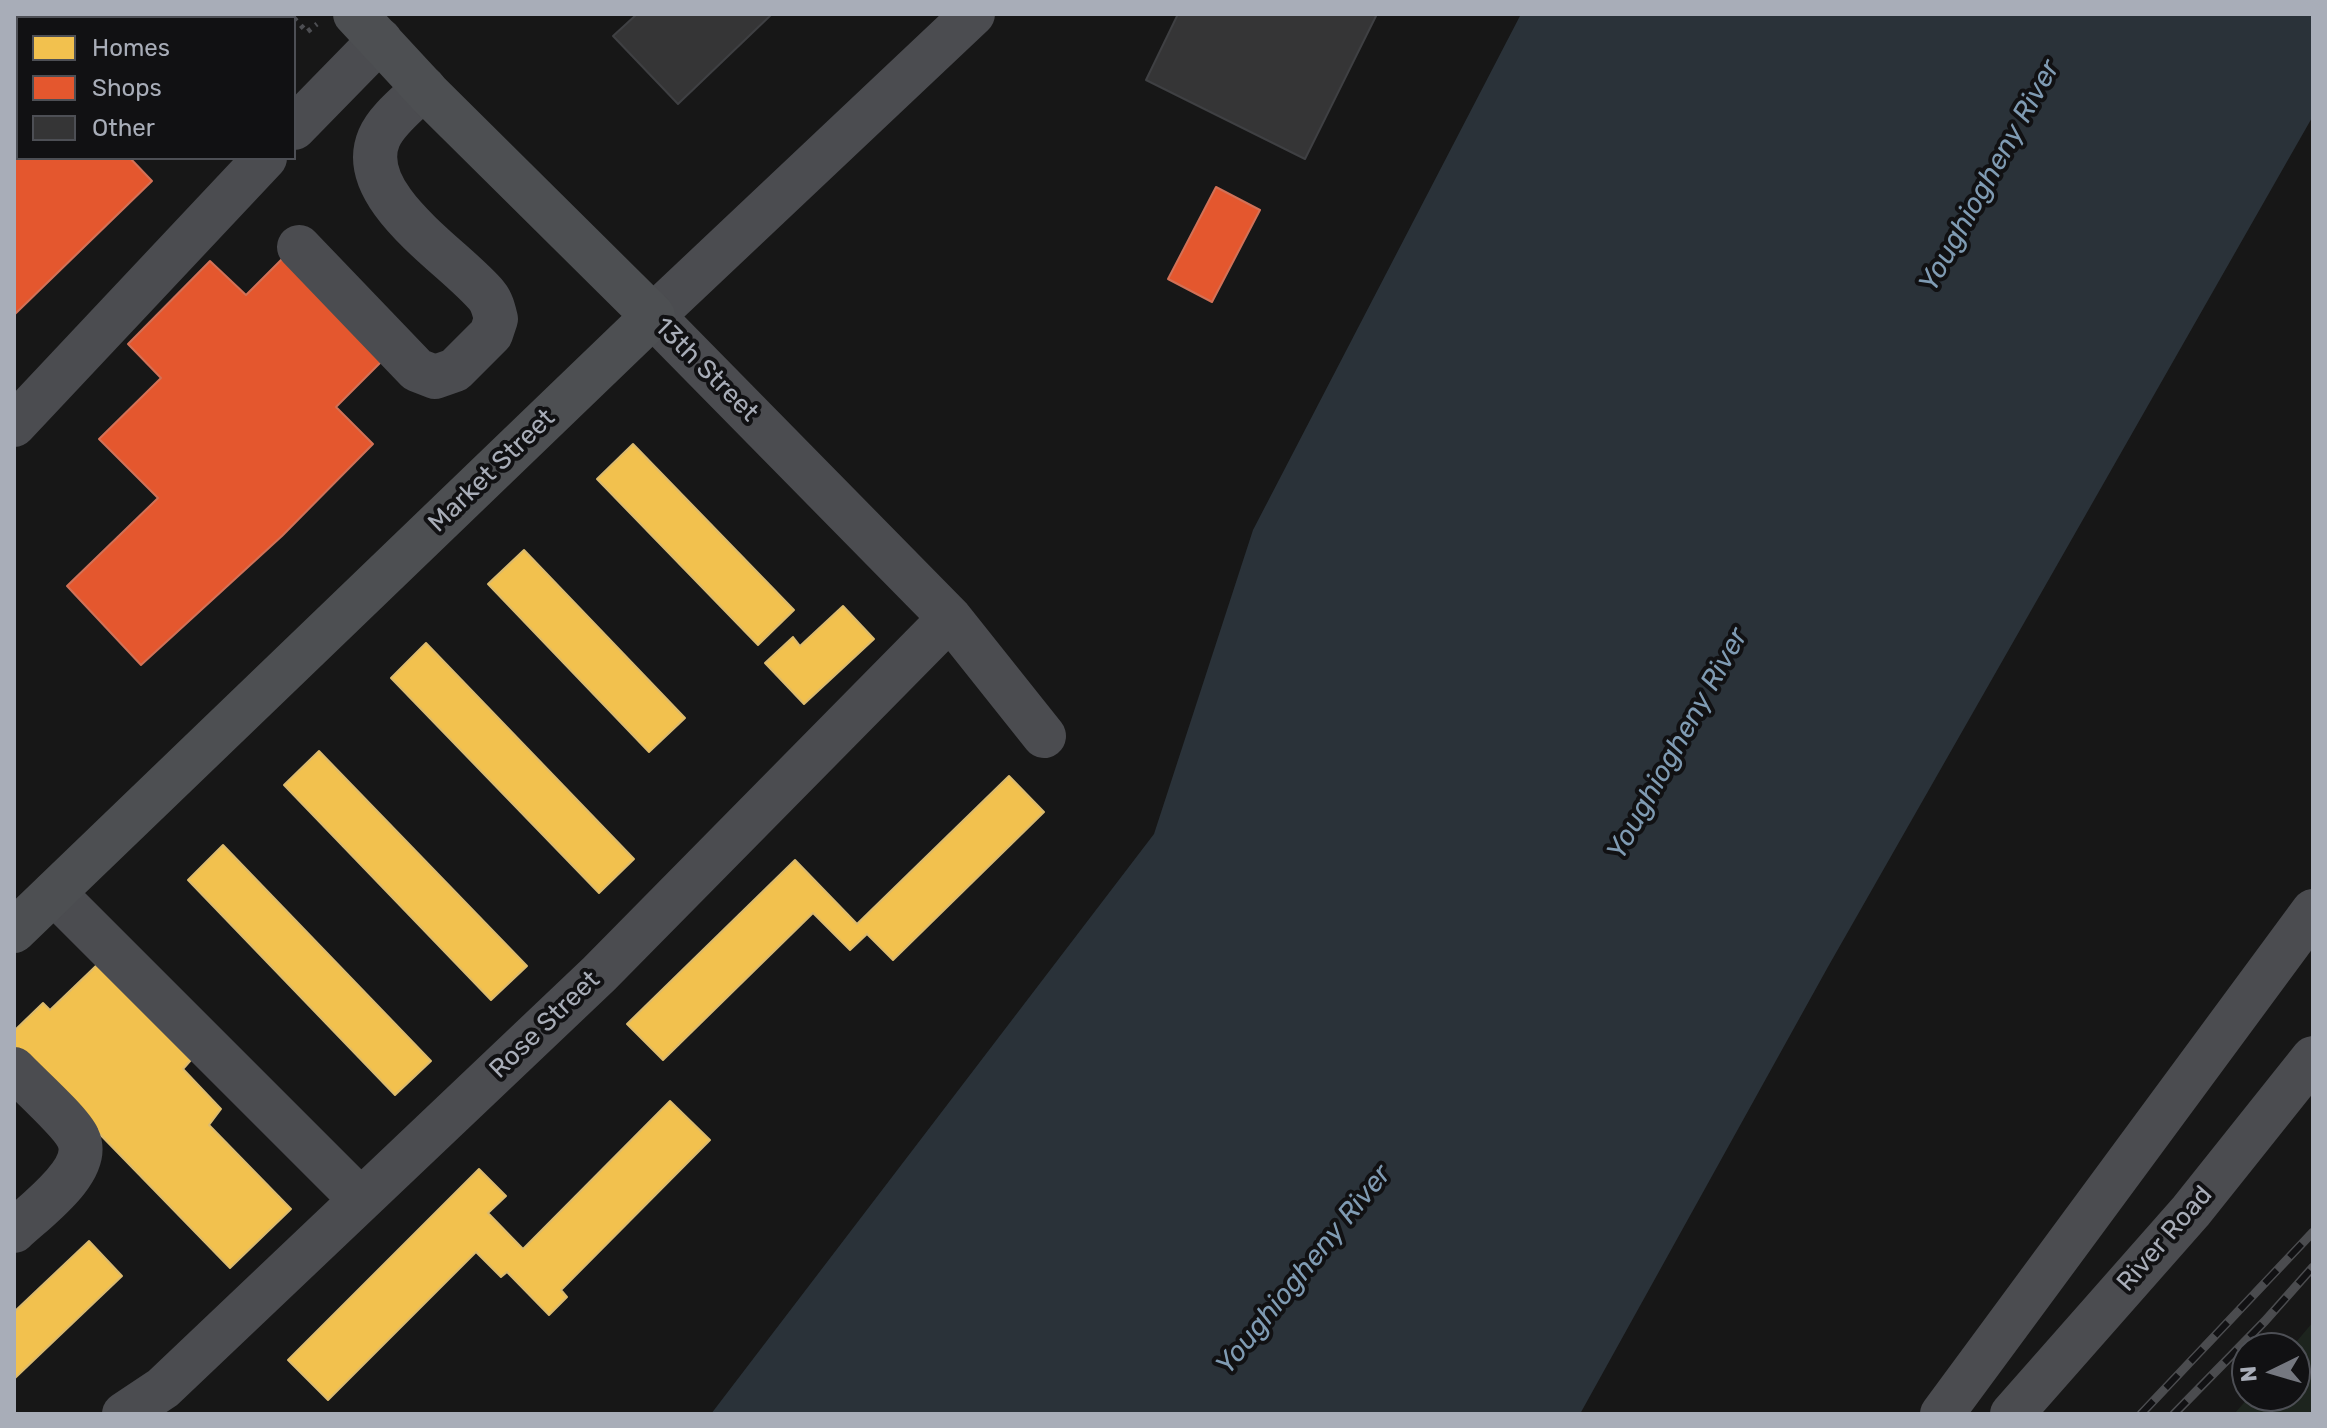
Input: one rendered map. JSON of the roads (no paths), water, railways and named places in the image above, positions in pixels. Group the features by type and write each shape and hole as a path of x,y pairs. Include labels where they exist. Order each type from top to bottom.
{"main road":[{"name":"13th Street","path":"351,26 424,88 653,316"},
{"name":"Market Street","path":"14,931 653,316"}],"street":[{"name":"Market Street","path":"653,316 973,14"},
{"path":"296,124 351,26"},
{"path":"299,247 417,370 435,377 455,370 491,334 496,319 489,298 396,208 382,184 374,158 380,136 424,88"},
{"path":"14,425 263,160"},
{"name":"13th Street","path":"653,316 950,618 1044,736"},
{"name":"Rose Street","path":"124,1414 163,1388 599,974 950,618"},
{"path":"54,893 361,1200"},
{"path":"1942,1414 2313,911"},
{"name":"River Road","path":"2012,1414 2191,1211 2313,1058"},
{"path":"14,1069 79,1139 80,1159 70,1179 14,1231"}],"water":[{"name":"Youghiogheny River","path":"1521,14 2313,14 2313,116 1829,965 1580,1414 711,1414 1154,834 1253,530"}],"railway":[{"path":"2141,1414 2313,1232"},
{"path":"2174,1414 2313,1267"}]}
